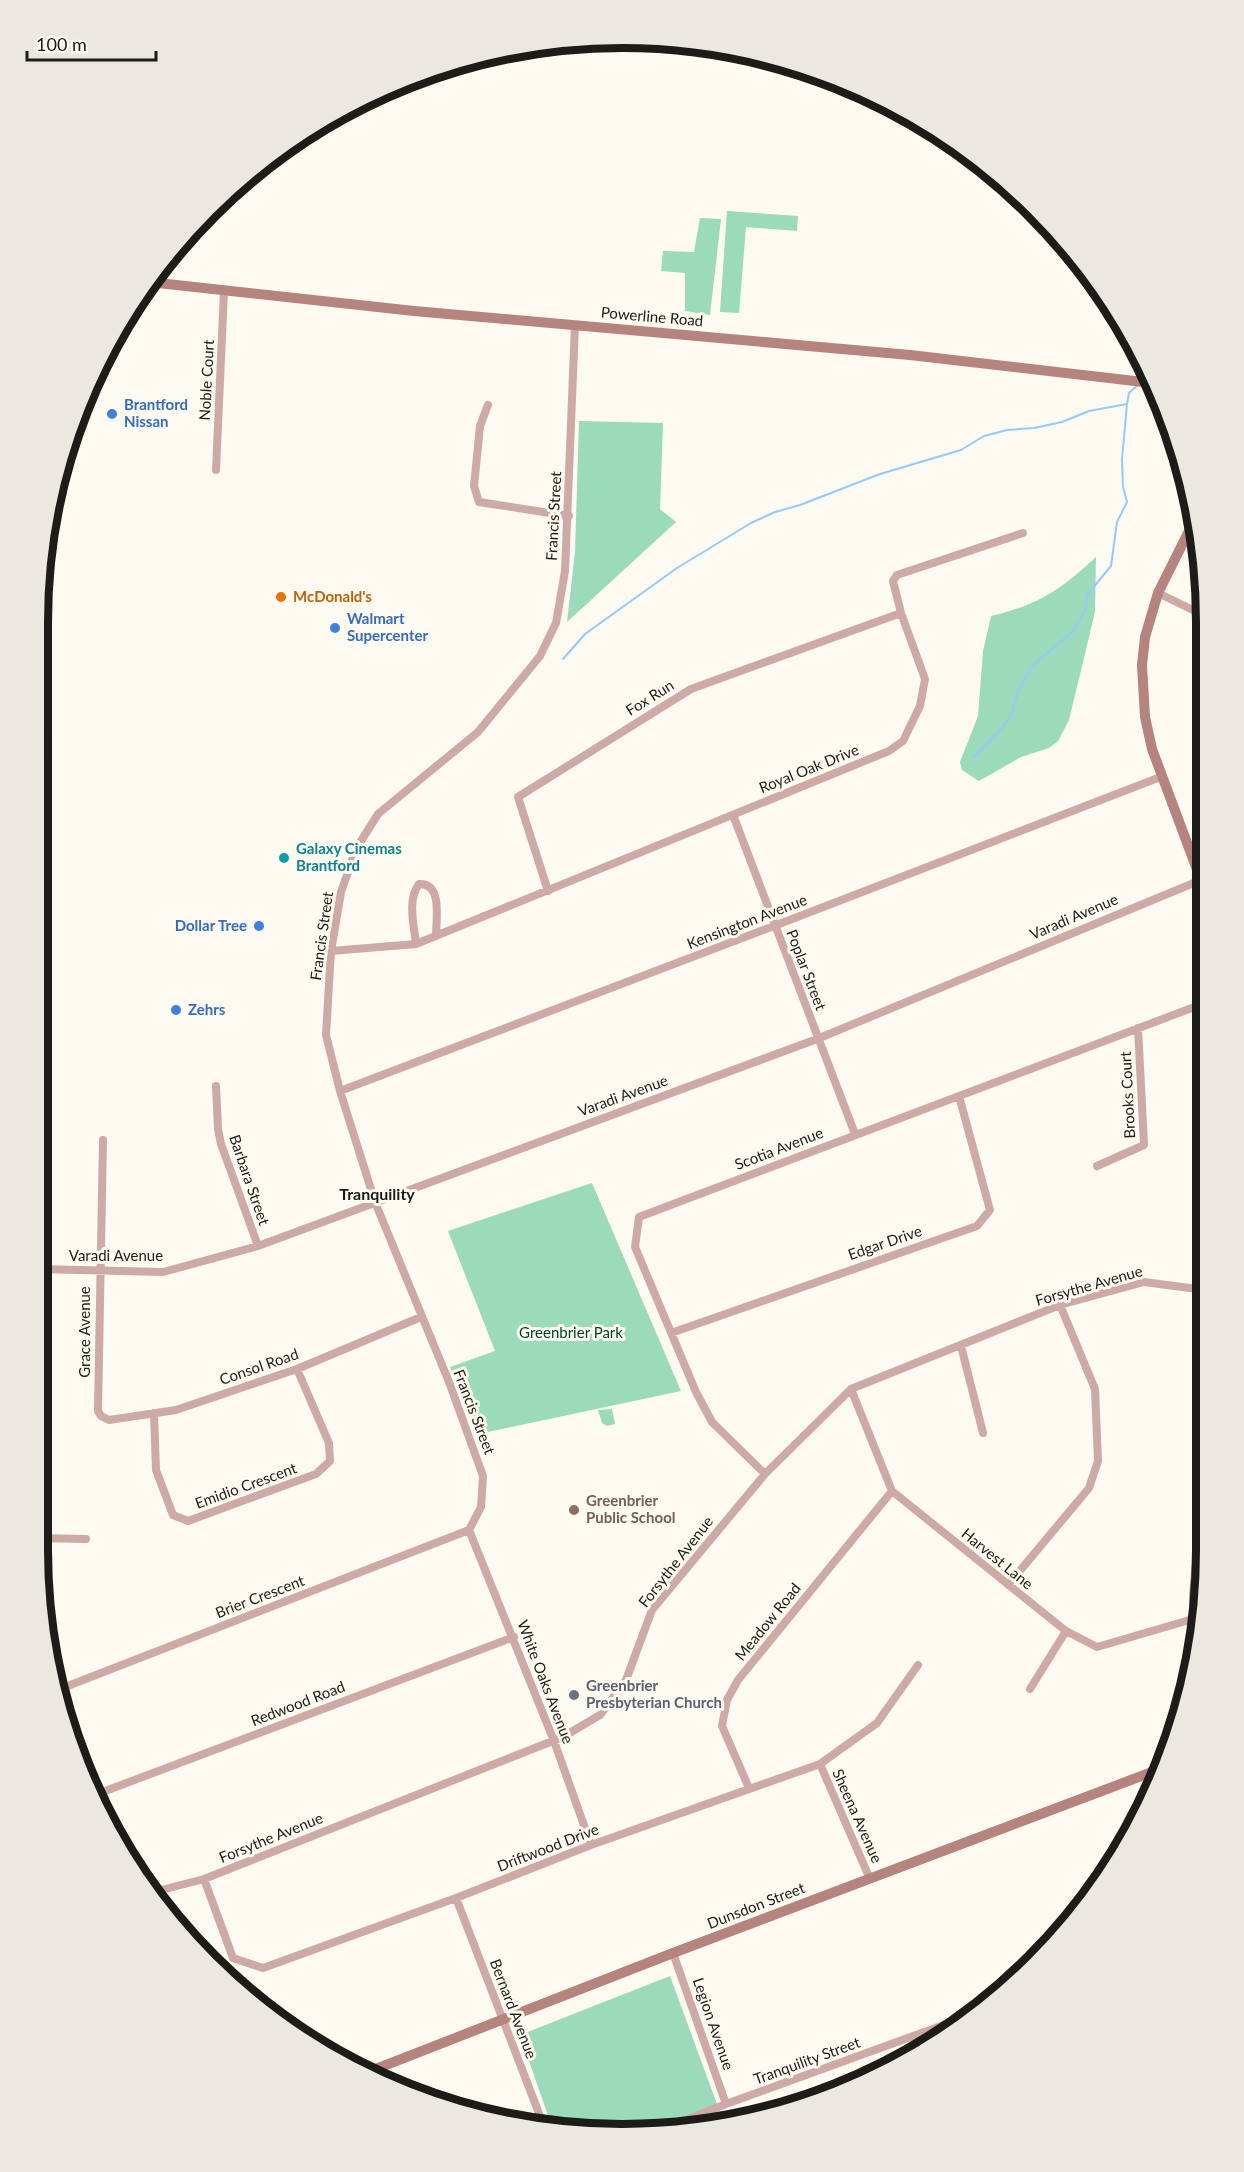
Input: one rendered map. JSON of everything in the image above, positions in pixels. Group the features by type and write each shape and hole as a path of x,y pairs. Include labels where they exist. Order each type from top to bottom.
{"main road":[{"name":"Powerline Road","path":"159,283 575,325 910,355 1143,382"},
{"path":"1189,532 1158,593 1145,637 1142,665 1145,717 1152,749 1196,866"},
{"name":"Dunsdon Street","path":"377,2069 673,1953 1151,1772"}],"street":[{"name":"Noble Court","path":"216,470 224,291"},
{"name":"Francis Street","path":"469,1530 481,1507 483,1476 449,1383 375,1202 340,1091 326,1035 331,951 341,892 356,849 378,814 477,732 540,656 556,623 565,571 569,516 575,325"},
{"path":"488,405 480,426 474,486 479,502 569,516"},
{"name":"Royal Oak Drive","path":"331,951 416,944 889,751 903,741 920,706 926,679 901,614 894,581 897,575 1023,533"},
{"path":"1158,593 1196,611"},
{"name":"Fox Run","path":"548,891 518,797 691,689 901,614"},
{"name":"Kensington Avenue","path":"340,1091 774,927 1163,776"},
{"name":"Poplar Street","path":"733,814 774,927 855,1134"},
{"path":"416,944 412,904 414,891 419,884 427,883 433,887 436,896 436,936"},
{"name":"Varadi Avenue","path":"48,1269 164,1272 258,1246 817,1039 1196,888"},
{"name":"Scotia Avenue","path":"765,1474 712,1422 696,1392 634,1247 639,1217 1196,1006"},
{"name":"Brooks Court","path":"1097,1166 1144,1145 1138,1028"},
{"name":"Barbara Street","path":"216,1086 221,1144 258,1246"},
{"name":"Edgar Drive","path":"671,1333 977,1226 990,1210 959,1096"},
{"name":"Grace Avenue","path":"101,1416 98,1411 99,1271 103,1140"},
{"name":"Forsythe Avenue","path":"161,1890 204,1879 554,1741 600,1715 626,1680 652,1610 765,1474 851,1389 1060,1305 1144,1282 1196,1289"},
{"path":"1008,1584 1089,1488 1098,1461 1095,1389 1060,1305"},
{"name":"Consol Road","path":"101,1416 109,1420 176,1410 297,1369 421,1317"},
{"path":"961,1346 983,1433"},
{"name":"Emidio Crescent","path":"154,1413 156,1470 173,1515 188,1521 316,1474 330,1461 329,1443 297,1369"},
{"name":"Harvest Lane","path":"851,1389 892,1491 1066,1631 1097,1647 1192,1619"},
{"name":"Meadow Road","path":"749,1788 722,1726 728,1700 738,1680 892,1491"},
{"name":"White Oaks Avenue","path":"469,1530 514,1637 591,1845"},
{"name":"Brier Crescent","path":"65,1687 469,1530"},
{"path":"48,1538 86,1539"},
{"path":"1030,1689 1066,1631"},
{"name":"Redwood Road","path":"102,1792 514,1637"},
{"name":"Driftwood Drive","path":"204,1879 233,1958 263,1968 456,1898 591,1845 820,1764 877,1723 918,1665"},
{"name":"Sheena Avenue","path":"820,1764 870,1879"},
{"name":"Bernard Avenue","path":"456,1898 540,2118"},
{"name":"Legion Avenue","path":"673,1953 726,2104"},
{"name":"Tranquility Street","path":"685,2120 943,2026"}],"green space":[{"path":"727,211 798,216 797,231 746,227 739,313 720,312"},
{"path":"700,218 721,219 710,315 685,311 685,273 661,271 663,251 694,252"},
{"path":"579,421 663,423 660,509 676,522 567,622 575,552"},
{"path":"1096,557 1095,612 1069,720 1058,741 1049,748 1021,757 979,781 962,770 960,762 978,716 983,651 991,616 1048,595"},
{"name":"Greenbrier Park","path":"592,1183 681,1391 478,1434 450,1367 495,1351 448,1231"},
{"path":"612,1409 615,1424 607,1426 602,1423 598,1410"},
{"path":"670,1976 718,2107 678,2121 660,2123 584,2123 549,2119 520,2035"}],"waterway":[{"path":"973,758 1010,717 1019,689 1032,666 1073,631 1086,609 1087,595 1111,566 1117,522 1127,502 1123,487 1122,459 1127,404 1129,393 1138,385"},
{"path":"563,659 585,634 677,568 751,523 775,512 800,505 880,474 961,450 984,436 1007,430 1034,428 1062,422 1089,411 1127,404"}],"place":[{"name":"Brantford Nissan","path":"112,414"},
{"name":"McDonald's","path":"281,597"},
{"name":"Walmart Supercenter","path":"335,628"},
{"name":"Galaxy Cinemas Brantford","path":"284,858"},
{"name":"Dollar Tree","path":"259,926"},
{"name":"Zehrs","path":"176,1010"},
{"name":"Greenbrier Public School","path":"574,1510"},
{"name":"Greenbrier Presbyterian Church","path":"574,1695"}],"district":[{"name":"Tranquility","path":"377,1194"}]}
